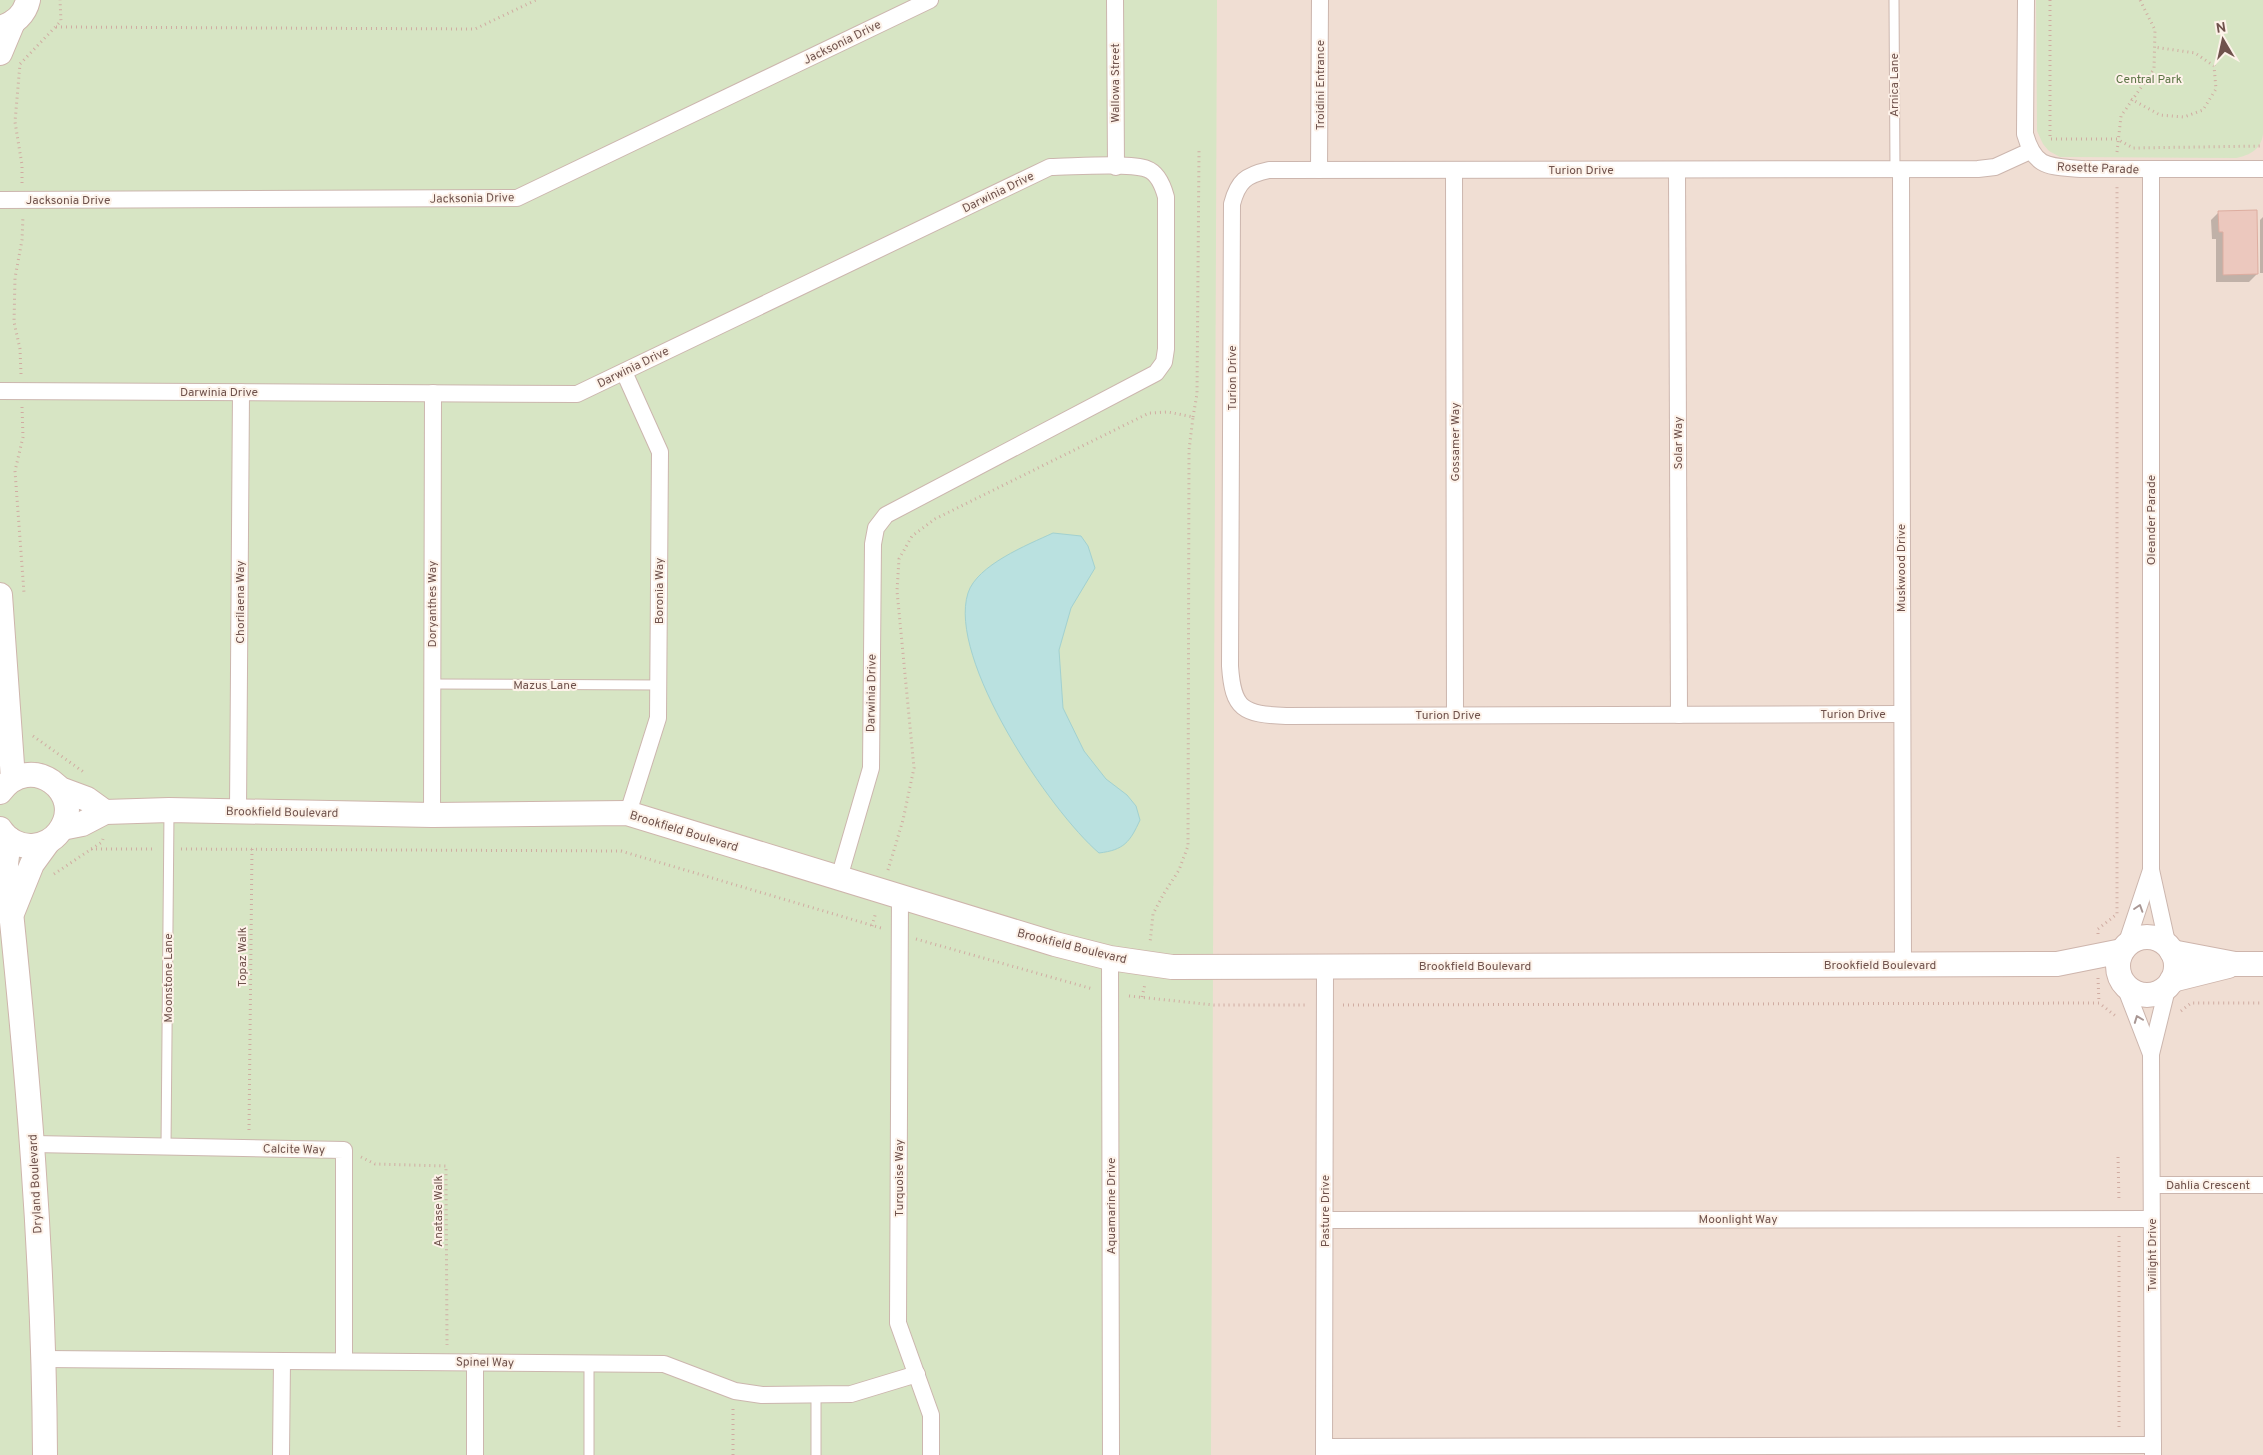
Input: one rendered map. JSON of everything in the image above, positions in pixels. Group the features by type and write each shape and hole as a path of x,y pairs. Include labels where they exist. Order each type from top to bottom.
{"street":[{"path":"0,53 6,25 23,13 28,0"},
{"name":"Jacksonia Drive","path":"0,200 517,198 930,0"},
{"name":"Wallowa Street","path":"1115,0 1116,167"},
{"name":"Troidini Entrance","path":"1319,170 1320,0"},
{"path":"2026,0 2025,134 2030,151"},
{"name":"Turion Drive","path":"1901,714 1260,715 1246,709 1236,699 1232,686 1232,204 1236,189 1245,178 1269,170 1978,169 1995,167 2030,151"},
{"name":"Rosette Parade","path":"2030,151 2040,161 2051,166 2081,169 2263,169"},
{"name":"Darwinia Drive","path":"0,391 577,394 1050,168 1133,166 1148,169 1158,178 1166,197 1166,349 1164,362 1156,373 886,515 876,528 873,544 870,768 840,878"},
{"name":"Muskwood Drive","path":"1898,169 1903,966"},
{"name":"Gossamer Way","path":"1454,170 1455,715"},
{"name":"Solar Way","path":"1677,170 1679,715"},
{"name":"Oleander Parade","path":"2150,170 2151,870 2170,949"},
{"name":"Boronia Way","path":"624,372 660,452 658,718 628,813"},
{"name":"Chorilaena Way","path":"238,811 241,392"},
{"name":"Doryanthes Way","path":"432,815 433,393"},
{"path":"0,595 7,785 33,774 44,776 60,789 87,799 105,812"},
{"path":"55,835 67,808 65,798 60,789"},
{"name":"Brookfield Boulevard","path":"4,834 28,846 82,824 105,812 169,810 432,815 628,813 1056,944 1110,958 1172,967 2057,964 2124,948"},
{"name":"Dryland Boulevard","path":"4,834 33,1144 44,1359 45,1455"},
{"name":"Dryland Boulevard","path":"12,915 32,864 55,835"},
{"name":"Oleander Parade","path":"2124,948 2151,870"},
{"name":"Turquoise Way","path":"891,893 900,934 898,1323 931,1415 931,1455"},
{"path":"2170,983 2175,961 2170,949 2162,942 2148,937 2140,938 2124,948 2118,968 2122,980 2132,990 2147,995 2161,991 2170,983 2235,964"},
{"path":"2170,949 2235,964 2263,964"},
{"name":"Aquamarine Drive","path":"1110,958 1111,1455"},
{"name":"Brookfield Boulevard","path":"2057,964 2122,980"},
{"name":"Pasture Drive","path":"1324,1451 1325,967"},
{"name":"Twilight Drive","path":"2122,980 2151,1054"},
{"name":"Twilight Drive","path":"2153,1450 2151,1054 2170,983"},
{"name":"Calcite Way","path":"33,1144 344,1150"},
{"path":"344,1150 344,1360"},
{"name":"Dahlia Crescent","path":"2152,1184 2263,1185"},
{"name":"Moonlight Way","path":"1325,1220 2151,1219"},
{"name":"Spinel Way","path":"44,1359 664,1364 734,1391 762,1395 851,1394 917,1374"},
{"path":"281,1455 282,1361"},
{"path":"474,1455 475,1362"},
{"path":"1324,1451 2119,1446 2153,1450"}],"lane":[{"name":"Arnica Lane","path":"1894,0 1898,169"},
{"name":"Mazus Lane","path":"432,684 658,686"},
{"name":"Moonstone Lane","path":"166,1147 169,810"},
{"path":"589,1363 589,1455"},
{"path":"816,1394 816,1455"}],"path":[{"path":"22,165 16,122 20,64 61,21 60,0"},
{"path":"55,27 475,29 536,0"},
{"path":"2050,0 2050,139 2117,139 2133,148 2263,146"},
{"path":"2117,139 2121,116 2131,99 2154,69 2154,30 2140,0"},
{"path":"2131,99 2160,115 2184,117 2203,110 2216,89 2214,66 2195,52 2154,47"},
{"path":"1142,998 1149,963 1153,914 1179,870 1188,846 1189,450 1198,394 1199,151"},
{"path":"2116,914 2117,191"},
{"path":"20,349 14,322 14,278 22,240 23,222"},
{"path":"872,926 891,893 914,768 898,591 899,559 912,536 935,519 1149,413 1168,412 1193,417"},
{"path":"23,437 16,471 24,597"},
{"path":"33,729 33,737 48,748"},
{"path":"91,849 252,848 621,851 1097,991 1142,998 1214,1005 2099,1003"},
{"name":"Topaz Walk","path":"249,1148 252,848"},
{"path":"2174,1016 2191,1003 2263,1003"},
{"name":"Anatase Walk","path":"344,1150 375,1164 446,1166 447,1362"},
{"path":"2118,1157 2119,1446"},
{"path":"733,1455 734,1391"}],"shaded area":[{"path":"0,0 2263,0 2263,1455 4,1455 0,1356"}],"green space":[{"path":"0,0 1217,0 1211,1455 0,1455"},
{"name":"Central Park","path":"2036,0 2263,0 2263,134 2260,144 2251,153 2236,158 2060,157 2049,151 2043,144 2037,131"}],"water":[{"path":"1053,533 1081,536 1088,546 1095,568 1071,608 1059,650 1063,708 1084,751 1106,779 1127,795 1136,806 1140,820 1125,844 1108,852 1099,853 1078,832 1030,770 1007,732 987,693 973,656 966,621 968,593 973,583 981,574 1004,557"}],"building":[{"path":"2257,210 2258,274 2223,275 2223,232 2219,232 2218,211"}]}
